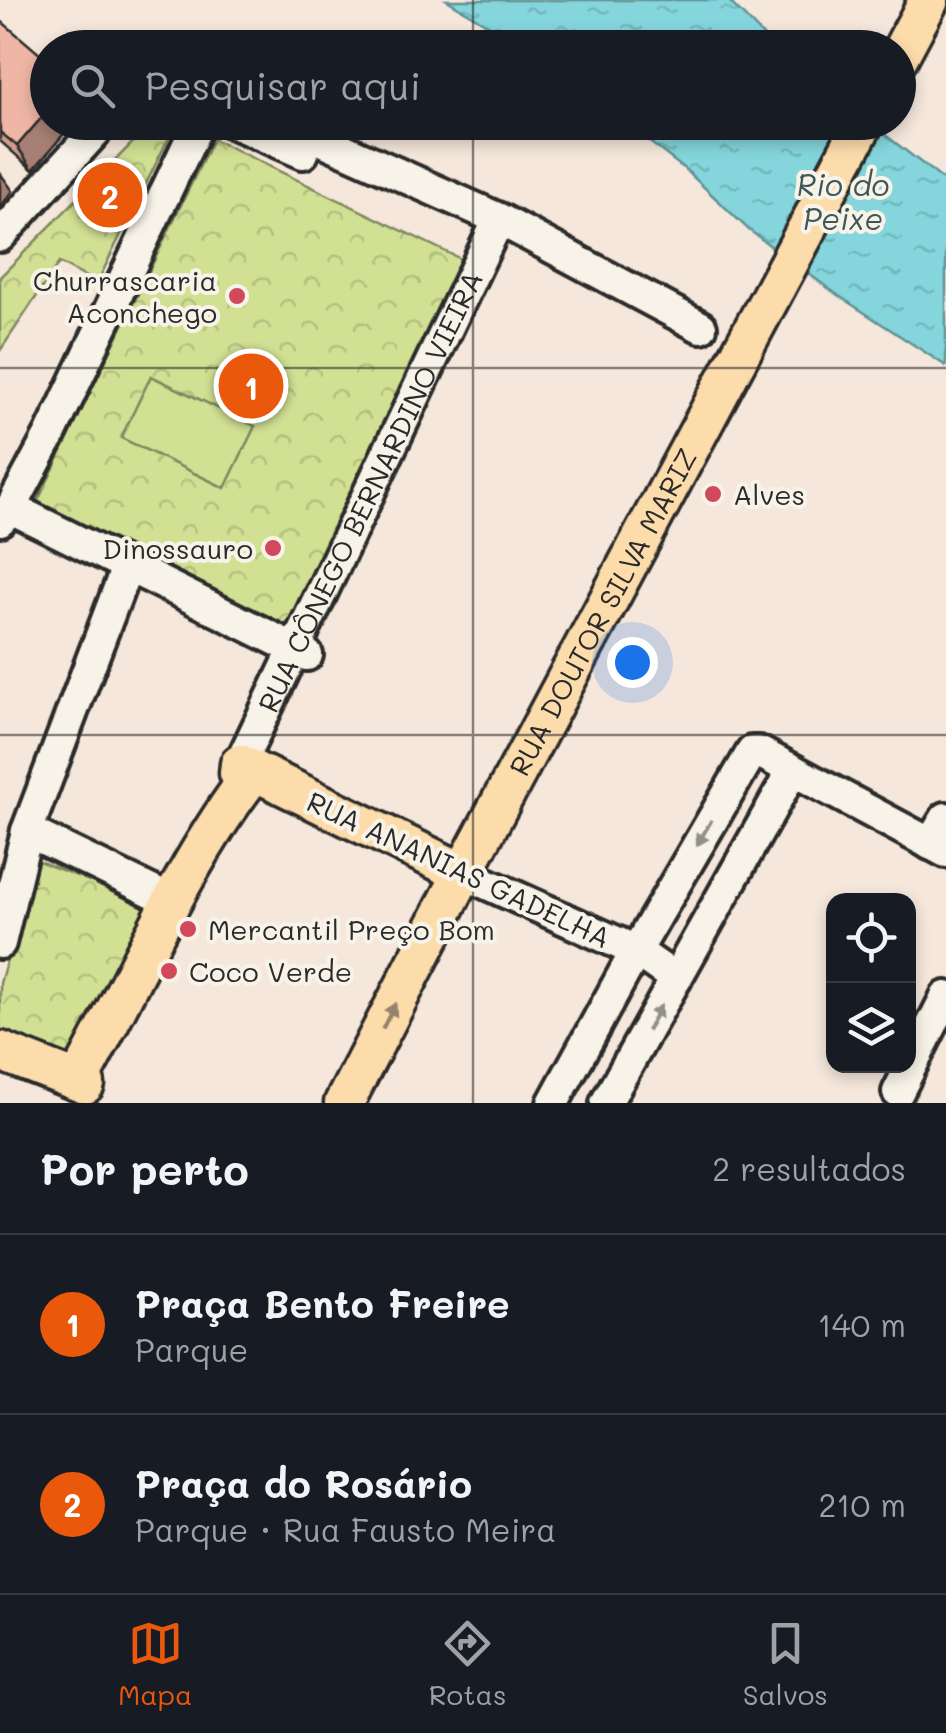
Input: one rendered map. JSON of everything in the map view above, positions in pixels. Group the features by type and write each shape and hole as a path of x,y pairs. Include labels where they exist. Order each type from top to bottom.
{"main road":[{"path":"913,30 930,0"},
{"name":"RUA DOUTOR SILVA MARIZ","path":"344,1103 739,346 776,289 855,140"},
{"path":"0,1051 76,1088 243,777"},
{"name":"RUA ANANIAS GADELHA","path":"243,777 463,873"}],"street":[{"path":"0,236 88,140"},
{"path":"190,140 51,433 5,514 127,566 300,651"},
{"path":"276,140 503,232"},
{"path":"318,140 702,327"},
{"name":"RUA CÔNEGO BERNARDINO VIEIRA","path":"243,777 503,232"},
{"path":"0,942 10,862 27,831 127,566"},
{"path":"553,1103 749,754 754,751 941,838"},
{"path":"606,1103 793,770"},
{"path":"27,831 174,902"},
{"name":"RUA ANANIAS GADELHA","path":"463,873 636,951 676,978"},
{"path":"898,1092 946,997"}],"green space":[{"path":"135,140 168,140 97,283 59,263 0,351 0,277"},
{"path":"213,140 469,263 290,633 34,509"},
{"path":"151,376 255,426 225,488 121,438"},
{"path":"36,860 152,905 68,1065 0,1041 0,983"}],"water":[{"path":"447,0 728,0 757,30 497,30"},
{"name":"Rio do Peixe","path":"647,140 892,140 946,182 946,366 839,296 749,230 687,171"}],"building":[{"path":"0,20 30,46 30,131 17,146 0,132"}],"place":[{"name":"Praça do Rosário","path":"110,195"},
{"name":"Churrascaria Aconchego","path":"237,296"},
{"name":"Praça Bento Freire","path":"251,386"},
{"name":"Alves","path":"713,494"},
{"name":"Dinossauro","path":"273,548"},
{"name":"Mercantil Preço Bom","path":"188,929"},
{"name":"Coco Verde","path":"169,971"}]}
